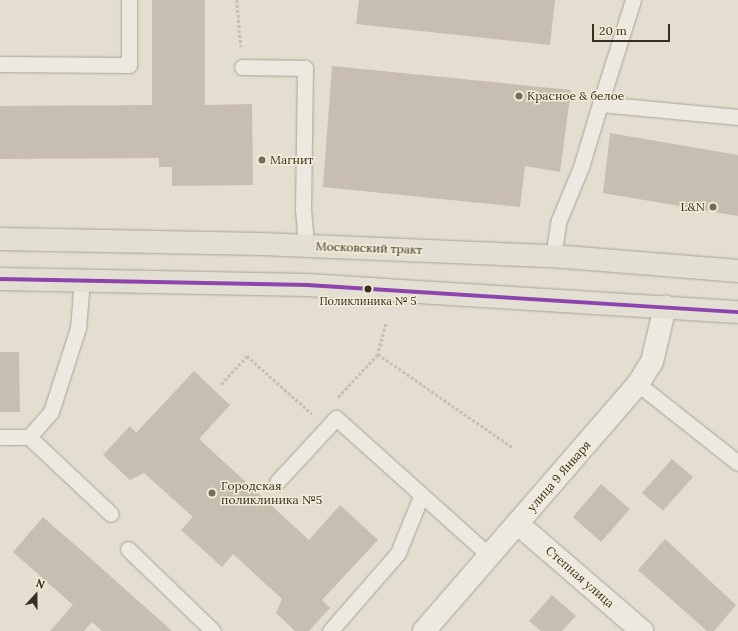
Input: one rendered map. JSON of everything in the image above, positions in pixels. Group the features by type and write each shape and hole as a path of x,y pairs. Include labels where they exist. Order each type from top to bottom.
{"main road":[{"name":"Московский тракт","path":"0,239 306,245 553,256 738,271"},
{"path":"0,280 82,280 307,285 738,312"}],"street":[{"name":"улица 9 Января","path":"424,631 638,384 652,362 665,307"},
{"name":"Степная улица","path":"518,524 642,631"}],"lane":[{"path":"0,64 129,65 128,0"},
{"path":"553,256 559,220 584,160 633,0"},
{"path":"242,67 305,68 303,208 306,245"},
{"path":"600,104 738,117"},
{"path":"29,437 51,412 59,393 78,328 82,280"},
{"path":"638,384 738,463"},
{"path":"277,482 336,418 421,496 490,556"},
{"path":"0,437 29,437 111,514"},
{"path":"330,631 398,553 421,496"},
{"path":"128,549 213,631"}],"path":[{"path":"237,0 242,67"},
{"path":"333,403 378,354 386,324"},
{"path":"378,354 513,448"},
{"path":"221,384 247,356 318,419"}],"building":[{"path":"152,0 205,0 205,105 252,104 253,185 172,186 172,167 159,167 159,158 0,159 0,106 152,105"},
{"path":"359,0 555,0 550,45 356,24"},
{"path":"332,66 571,90 560,172 525,166 520,207 323,187"},
{"path":"610,133 738,155 738,216 603,193"},
{"path":"0,352 19,352 20,412 0,412"},
{"name":"Городская поликлиника №5","path":"194,371 230,405 199,439 309,540 340,505 378,540 322,600 330,608 309,631 295,631 276,613 282,599 233,554 222,567 181,530 193,517 144,473 130,480 103,455 130,426 136,433"},
{"path":"672,459 693,477 663,511 642,493"},
{"path":"601,484 630,509 601,542 573,517"},
{"path":"43,517 172,631 102,631 92,622 84,631 50,631 73,605 13,552"},
{"path":"665,539 736,605 714,631 707,631 638,570"},
{"path":"552,595 576,616 562,631 541,631 529,621"}],"transit line":[{"path":"0,279 307,285 738,312"}],"place":[{"name":"Красное & белое","path":"519,96"},
{"name":"Магнит","path":"262,160"},
{"name":"L&N","path":"713,207"},
{"name":"Поликлиника № 5","path":"368,289"},
{"name":"Городская поликлиника №5","path":"212,493"}]}
